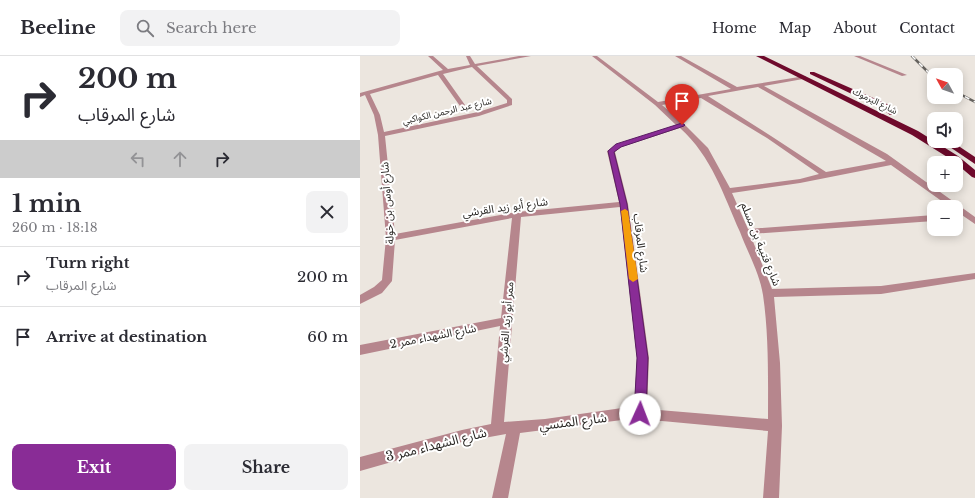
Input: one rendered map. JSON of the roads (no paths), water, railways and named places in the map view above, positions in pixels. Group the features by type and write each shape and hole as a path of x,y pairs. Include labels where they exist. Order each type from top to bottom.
{"highway":[{"name":"شارع اليرموك","path":"759,56 805,74 884,106 895,115 768,56"},
{"name":"شارع اليرموك","path":"805,74 915,133 955,158 975,175"},
{"name":"شارع اليرموك","path":"909,122 921,128"},
{"path":"956,148 975,161"}],"street":[{"path":"430,56 444,72 462,105"},
{"path":"468,56 473,65"},
{"path":"490,62 495,56"},
{"path":"364,94 473,65 529,56"},
{"name":"شارع قتيبة بن مسلم","path":"594,56 682,125 705,150 727,191 744,232 768,294 774,363 775,426 771,498"},
{"path":"677,56 736,90"},
{"path":"856,56 904,74"},
{"name":"شارع عبد الرحمن الكواكبي","path":"381,135 480,114 510,104 510,100 473,65"},
{"path":"657,104 736,90 805,74"},
{"path":"758,85 893,162 971,218"},
{"name":"شارع أوس بن خولة","path":"360,300 378,290 387,281 391,238 381,135 377,115 364,94"},
{"path":"703,96 775,141 825,175"},
{"name":"شارع المرقاب","path":"640,414 643,358 624,204 611,151 619,146 682,125"},
{"path":"727,191 800,181 893,162"},
{"name":"شارع أبو زيد القرشي","path":"391,238 517,215 624,204"},
{"name":"ممر أبو زيد القرشي","path":"497,429 517,215"},
{"path":"744,232 927,219"},
{"path":"768,294 882,290 975,276"},
{"name":"شارع الشهداء ممر 2","path":"360,350 506,321"},
{"name":"شارع المنسي","path":"514,428 622,414 676,416 775,426"},
{"path":"500,498 514,428"},
{"name":"شارع الشهداء ممر 3","path":"360,464 462,436 497,429 514,428"}],"railway":[{"path":"912,56 927,71"},
{"path":"963,96 975,102"}]}
